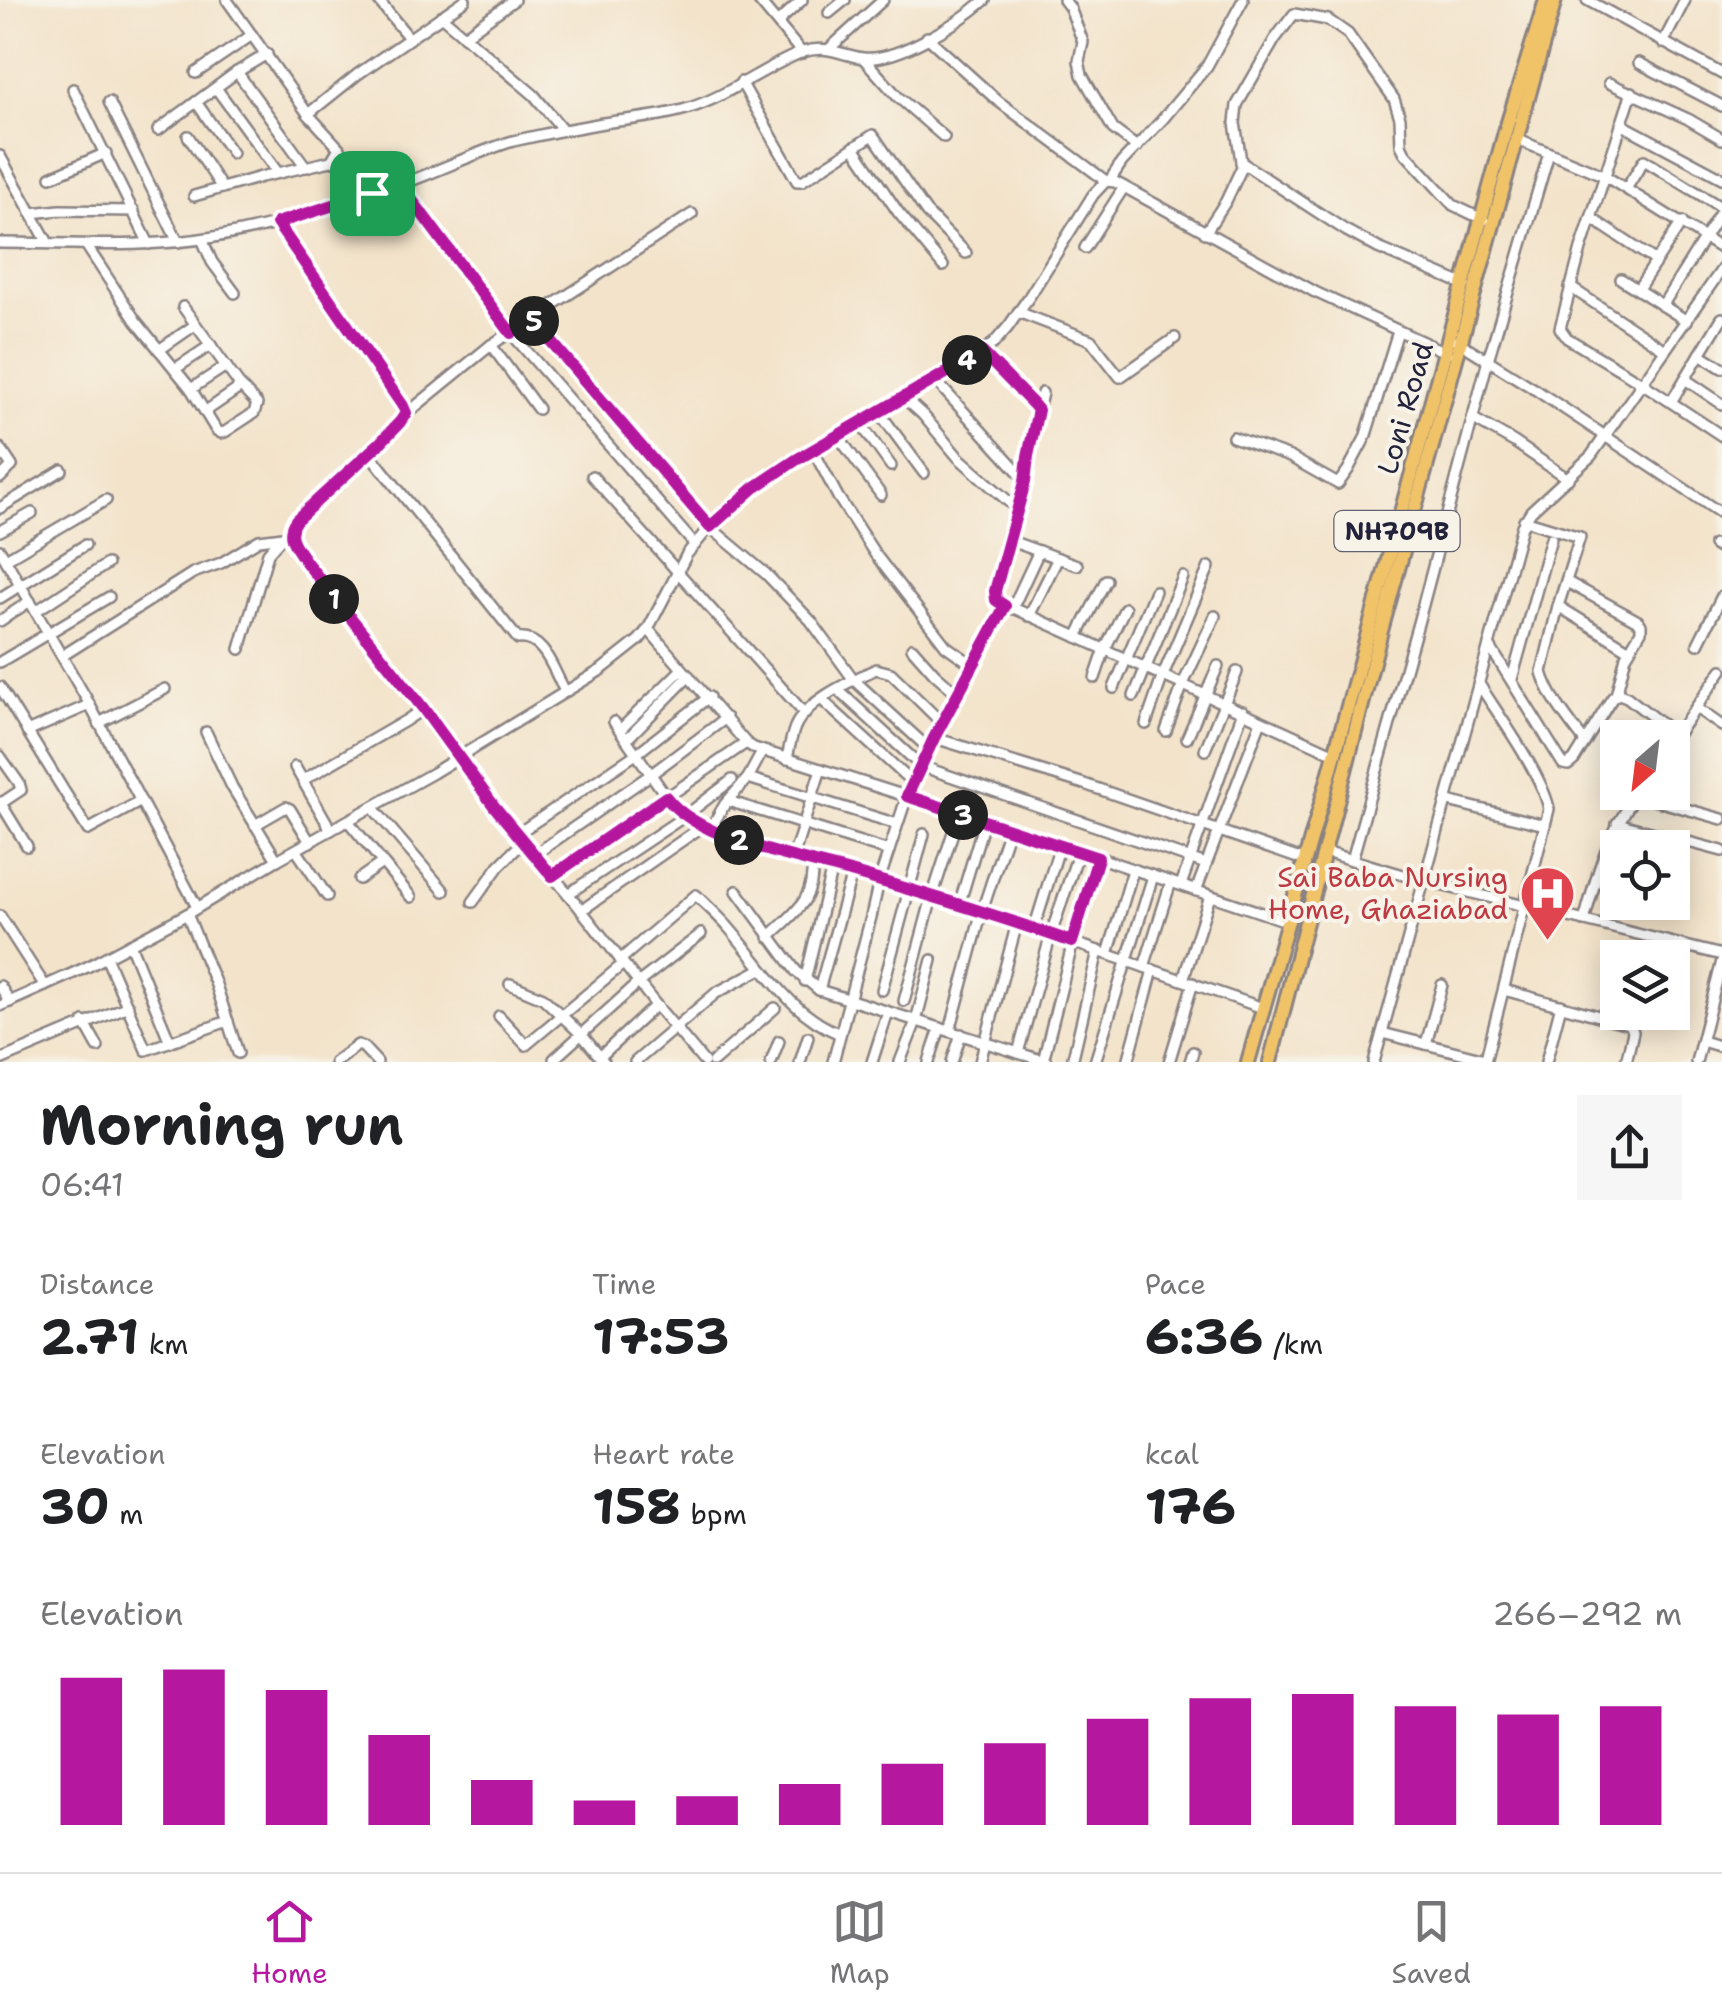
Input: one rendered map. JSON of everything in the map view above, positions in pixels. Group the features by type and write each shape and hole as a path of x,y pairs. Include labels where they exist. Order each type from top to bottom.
{"highway":[{"name":"Loni Road","path":"1248,1062 1306,861 1337,774 1488,221 1505,132 1546,0"},
{"name":"Loni Road","path":"1455,340 1465,286 1516,139 1555,0"},
{"name":"Loni Road","path":"1270,1062 1325,852 1337,774 1335,754 1389,580"}],"street":[{"path":"227,0 308,114 372,193"},
{"path":"378,0 409,38"},
{"path":"308,114 465,0"},
{"path":"464,36 514,0"},
{"path":"760,0 802,53"},
{"path":"778,22 802,0"},
{"path":"829,13 845,0"},
{"path":"829,48 883,0"},
{"path":"0,242 149,244 202,239 277,223 400,184 513,141 689,108 802,53 829,48 864,58 898,52 958,22 985,0"},
{"path":"1064,0 1083,42 1079,61 1082,75 1113,128 1136,147"},
{"path":"0,986 5,1004 106,957 373,808 602,670 639,640 695,545 754,488 982,352 1008,327 1093,195 1207,66 1243,0"},
{"path":"1587,0 1719,73 1722,61"},
{"path":"1663,43 1685,0"},
{"path":"1205,233 1242,167 1234,117 1240,96 1291,16 1299,14 1328,20 1348,34 1394,99 1404,153 1453,205 1488,221"},
{"path":"441,16 534,94 564,130"},
{"path":"196,73 252,35"},
{"path":"927,37 998,102 1108,181 1315,292 1450,356"},
{"path":"158,130 267,54"},
{"path":"864,58 898,97 944,138"},
{"path":"1639,63 1722,106"},
{"path":"237,72 306,167"},
{"path":"741,82 797,180 873,135 926,212 966,253"},
{"path":"1609,83 1722,139"},
{"path":"216,88 278,172"},
{"path":"73,89 149,244"},
{"path":"1632,92 1570,287 1560,323 1562,334 1722,436"},
{"path":"109,102 178,242"},
{"path":"196,102 232,154"},
{"path":"1621,124 1722,178"},
{"path":"188,136 222,188"},
{"path":"1516,139 1604,176 1722,249"},
{"path":"854,146 898,212 943,266"},
{"path":"194,196 331,160 338,148"},
{"path":"1352,860 1488,360 1549,152"},
{"path":"51,177 106,153"},
{"path":"0,156 48,243"},
{"path":"1626,189 1644,160 1722,209 1662,306"},
{"path":"1241,162 1345,230 1465,286"},
{"path":"400,184 511,333 695,545"},
{"path":"1084,248 1124,188"},
{"path":"31,213 134,211"},
{"path":"240,650 268,553 296,520 370,453 405,415 491,345 692,214"},
{"path":"1591,218 1656,261"},
{"path":"1638,289 1682,222"},
{"path":"277,223 403,406 405,415"},
{"path":"202,239 212,262 236,293"},
{"path":"86,245 218,432 226,432 256,410 256,404 183,307"},
{"path":"1374,1062 1524,520 1584,464 1722,269"},
{"path":"1621,278 1687,321"},
{"path":"1570,287 1665,350"},
{"path":"1018,312 1088,339 1120,377 1175,338"},
{"path":"1671,402 1722,318"},
{"path":"532,319 710,527 766,574 802,611 854,680 929,749"},
{"path":"159,350 194,325"},
{"path":"1232,437 1290,456 1338,484 1365,438 1398,330"},
{"path":"1455,340 1722,514"},
{"path":"175,369 211,345"},
{"path":"491,345 538,409"},
{"path":"982,352 1038,410"},
{"path":"1700,354 1722,368"},
{"path":"191,389 226,366"},
{"path":"1685,379 1722,404"},
{"path":"935,380 1026,479"},
{"path":"206,411 241,388"},
{"path":"1042,393 1026,479 994,596 1008,608 1105,648 1335,754"},
{"path":"904,397 958,457 1017,510"},
{"path":"878,412 924,473"},
{"path":"1472,418 1568,479"},
{"path":"860,423 890,466"},
{"path":"838,436 881,495"},
{"path":"0,448 12,466 0,478"},
{"path":"814,450 838,497 875,554 946,646 972,665"},
{"path":"370,453 518,639 526,638 542,648 565,691"},
{"path":"0,508 62,470"},
{"path":"592,476 805,714"},
{"path":"0,573 5,559 106,500"},
{"path":"0,531 32,513"},
{"path":"1524,520 1580,537 1558,606 1542,676 1585,742"},
{"path":"62,656 182,579 221,563 259,540 286,534"},
{"path":"286,534 520,838 704,1062"},
{"path":"1512,679 1551,538"},
{"path":"1008,540 1077,565"},
{"path":"0,598 85,545"},
{"path":"833,1062 879,881 907,796 972,665 1039,551"},
{"path":"1029,616 1058,558"},
{"path":"5,559 90,705 197,907"},
{"path":"0,621 107,564"},
{"path":"1146,724 1210,568"},
{"path":"1134,696 1182,577"},
{"path":"1078,637 1106,580"},
{"path":"1489,645 1560,761 1572,763 1616,695 1628,649 1641,631 1640,622 1567,582"},
{"path":"1114,688 1156,591"},
{"path":"1698,644 1722,596"},
{"path":"0,662 108,597"},
{"path":"1558,606 1628,649"},
{"path":"1095,678 1125,608"},
{"path":"1166,731 1214,616"},
{"path":"648,629 746,743 762,752 1079,851 1288,922"},
{"path":"912,648 958,694"},
{"path":"1187,738 1218,666"},
{"path":"786,759 795,728 805,714 876,668 886,670 943,724"},
{"path":"1688,720 1722,670"},
{"path":"686,672 620,731 666,797 685,816 706,828 982,911 1263,1008"},
{"path":"1205,750 1238,672"},
{"path":"1382,1033 1485,1061 1549,809 1544,793 1478,684"},
{"path":"0,687 88,830 141,802"},
{"path":"99,723 164,689"},
{"path":"837,690 921,766 1206,864"},
{"path":"1616,695 1626,697 1653,720"},
{"path":"473,902 520,838 708,697"},
{"path":"822,700 913,783"},
{"path":"27,732 90,705"},
{"path":"302,780 423,708"},
{"path":"1696,708 1722,726"},
{"path":"1128,1062 1148,968 1176,883 1191,858 1243,712"},
{"path":"534,855 726,718"},
{"path":"1196,891 1262,720"},
{"path":"206,732 232,787 277,860"},
{"path":"934,738 1306,861"},
{"path":"552,876 746,743"},
{"path":"582,910 706,828 748,778 762,752"},
{"path":"0,756 21,788 0,803 27,846"},
{"path":"295,768 331,830"},
{"path":"794,857 821,769"},
{"path":"748,778 897,824"},
{"path":"568,894 732,780"},
{"path":"728,801 888,851"},
{"path":"1448,801 1546,825"},
{"path":"255,825 288,808 310,842"},
{"path":"373,808 444,891"},
{"path":"1584,921 1604,854 1626,810"},
{"path":"1690,810 1722,819"},
{"path":"904,1002 958,814"},
{"path":"348,822 411,897"},
{"path":"959,905 984,822"},
{"path":"1617,823 1722,851"},
{"path":"928,1062 945,1029 1008,829"},
{"path":"882,990 924,834"},
{"path":"1034,928 1060,846"},
{"path":"296,851 327,896"},
{"path":"1018,1052 1050,934 1079,851"},
{"path":"1325,852 1722,958 1696,1062"},
{"path":"737,891 805,981 819,990 1045,1061 1072,942 1098,858"},
{"path":"769,937 806,901 812,882 812,862"},
{"path":"359,879 382,863"},
{"path":"805,981 832,868"},
{"path":"1072,1062 1103,952 1133,870"},
{"path":"819,990 852,873"},
{"path":"1095,1062 1153,876"},
{"path":"499,1016 526,1045 696,895 814,1022 840,1034"},
{"path":"1169,1062 1210,896"},
{"path":"187,914 238,1054"},
{"path":"0,916 45,986"},
{"path":"980,1062 1017,923"},
{"path":"554,1059 701,934"},
{"path":"130,944 170,1042"},
{"path":"106,957 146,1050 228,1021"},
{"path":"900,1062 932,960"},
{"path":"635,1062 716,993 761,969"},
{"path":"510,984 543,998 603,1058 656,1006"},
{"path":"1426,1044 1442,985"},
{"path":"1504,990 1631,1026 1626,1062"},
{"path":"0,1060 128,1006"},
{"path":"1546,1062 1561,1006"},
{"path":"714,1062 776,1008"},
{"path":"872,1062 888,1012"},
{"path":"84,1022 98,1048"},
{"path":"952,1062 961,1034"},
{"path":"800,1062 808,1037"},
{"path":"771,1062 779,1041"},
{"path":"1702,1042 1722,1047"},
{"path":"335,1062 358,1045 377,1062"}],"place":[{"name":"Sai Baba Nursing Home, Ghaziabad","path":"1547,942"}],"route":[{"path":"400,184 511,333 532,319 710,527 754,488 796,460 982,352 1033,404 1038,410 1025,482 994,596 1005,606 907,796 1098,858 1072,942 982,911 740,840 692,821 666,797 552,876 494,806 290,537 296,520 338,484 406,413 277,223 372,193 400,184"}]}
